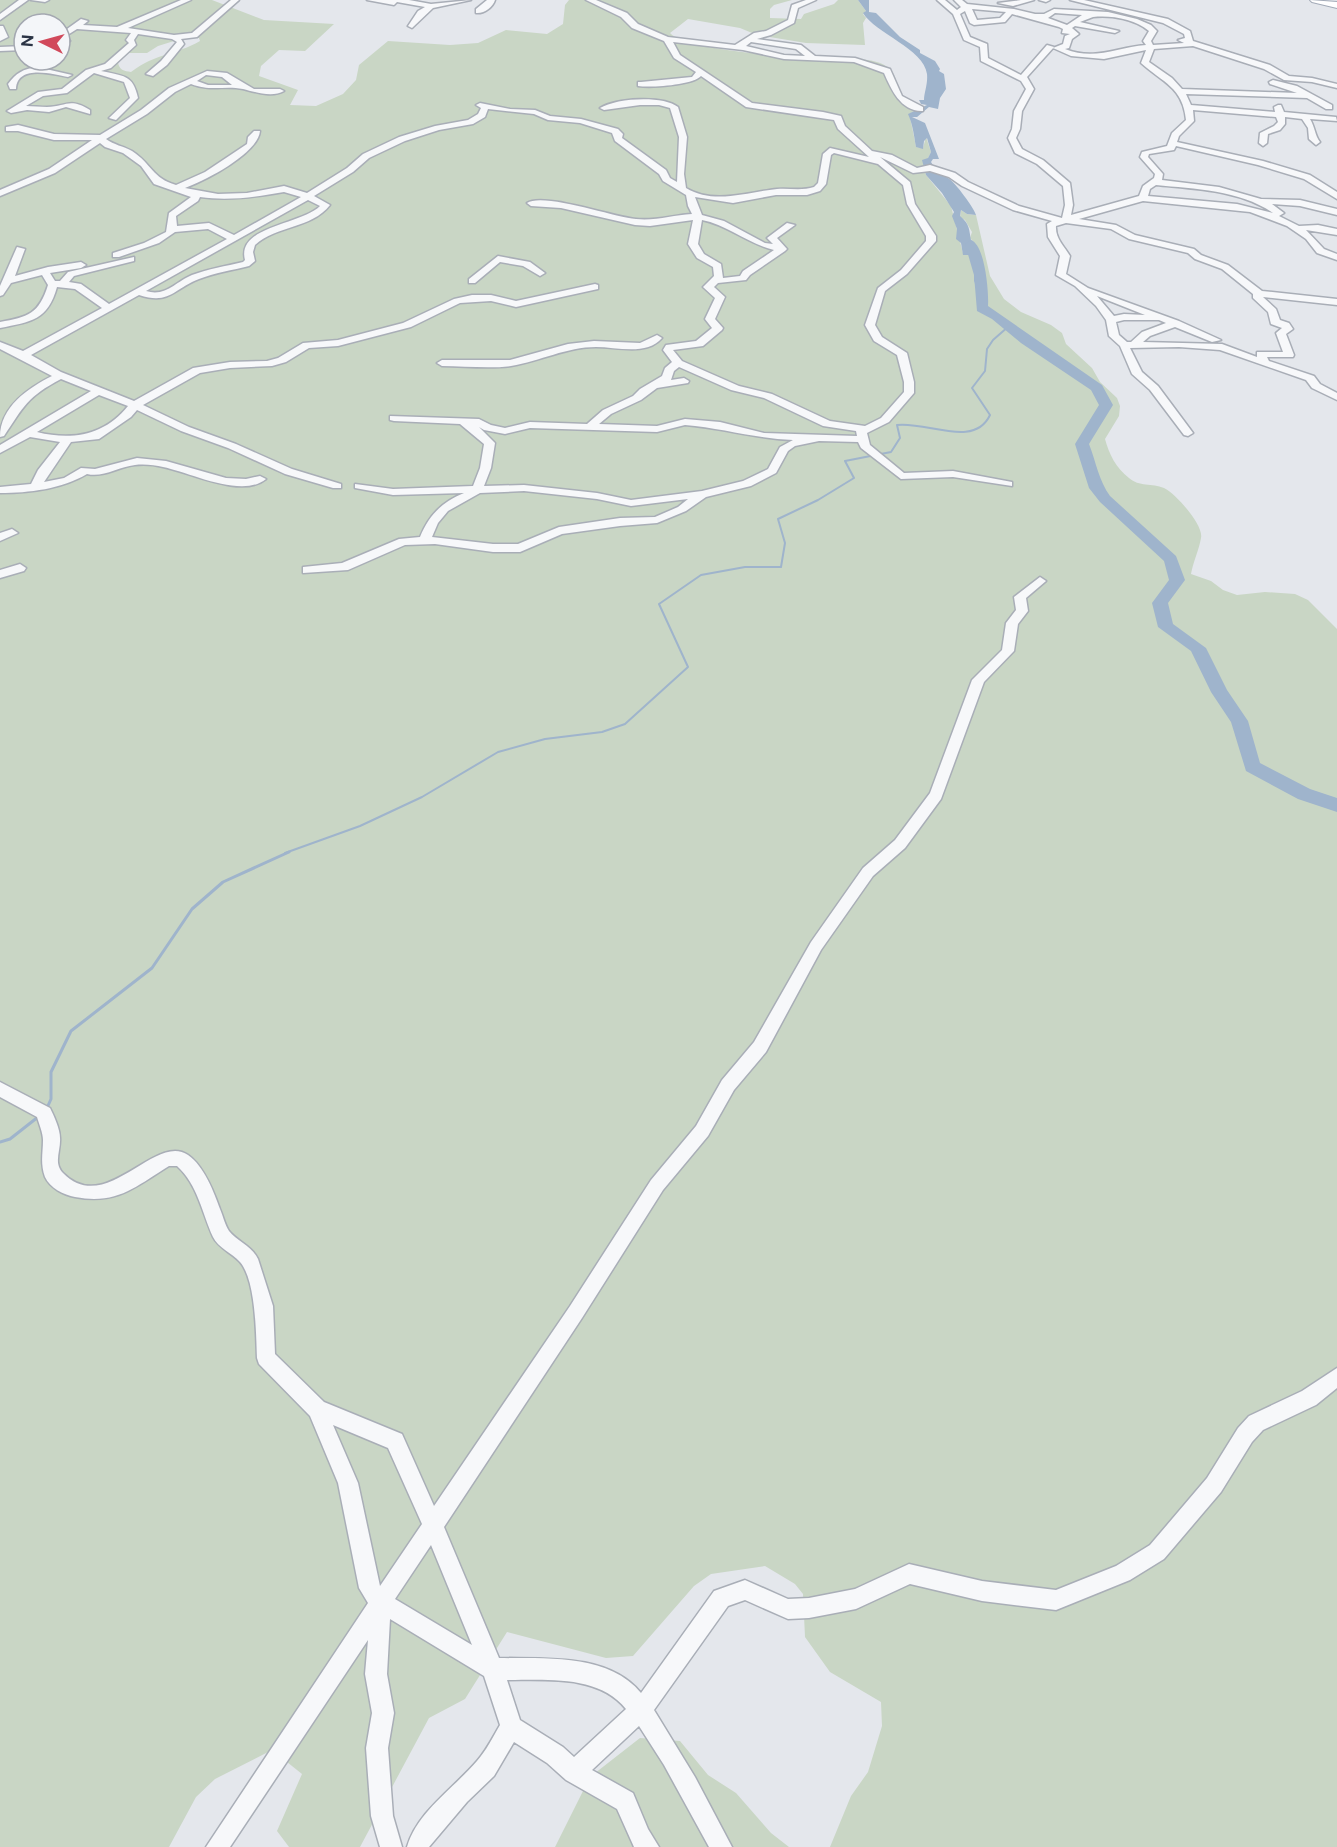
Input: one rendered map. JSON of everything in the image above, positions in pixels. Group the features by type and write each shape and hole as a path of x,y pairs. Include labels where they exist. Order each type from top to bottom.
{"main road":[{"path":"1315,0 1337,5"}],"street":[{"path":"0,18 24,0"},
{"path":"34,0 45,0"},
{"path":"159,35 164,18 178,2 187,0"},
{"path":"78,27 120,29 174,37 194,35 235,0"},
{"path":"371,0 431,6 467,0"},
{"path":"479,11 490,4 491,0"},
{"path":"590,0 619,13 634,26 673,42 735,47 784,57 852,59 874,64 889,72 894,90 900,98 921,109"},
{"path":"735,47 791,21 795,7 812,0"},
{"path":"958,0 971,12 974,23 1002,20 1010,12 1057,22 1069,27 1115,31"},
{"path":"993,0 1013,3 1030,0"},
{"path":"1069,27 1075,34 1068,38 1066,46 1057,48 1071,54 1104,57 1141,48 1190,45 1187,33 1165,21 1074,0"},
{"path":"1089,0 1115,2"},
{"path":"941,1 1023,11 1036,16 1045,16 1054,11 1127,18 1174,39 1204,45 1267,67 1287,78 1312,80 1337,86"},
{"path":"941,1 956,13 967,38 984,46 984,60 1023,79 1030,90 1018,111 1016,129 1012,138 1018,151 1043,164 1067,185 1069,205 1064,220"},
{"path":"1069,27 1115,2"},
{"path":"412,26 421,13 431,6"},
{"path":"956,13 969,6"},
{"path":"120,29 141,19 164,18"},
{"path":"72,30 86,19"},
{"path":"0,28 4,37 0,39"},
{"path":"1152,28 1147,41 1151,48 1145,63 1183,91 1309,96"},
{"path":"8,109 41,94 64,91 89,72 108,69 133,43 130,40 136,31"},
{"path":"150,74 164,63 181,42 174,37"},
{"path":"751,40 798,47 814,57"},
{"path":"394,418 479,422 496,431 509,431 530,425 657,429 685,422 720,425 764,436 818,438 863,434 885,420 907,397 910,387 902,353 878,339 872,330 870,321 879,295 885,286 904,272 932,238 911,204 907,184 841,126 838,118 749,105 701,70 676,56 673,42"},
{"path":"1023,79 1050,47"},
{"path":"1243,60 1270,74 1281,114 1282,122 1277,128 1264,133 1263,143"},
{"path":"13,87 14,81 24,71 44,70 65,77 74,83"},
{"path":"640,84 662,85 676,79 694,79 701,70"},
{"path":"97,72 127,80 134,92 134,98 113,118"},
{"path":"127,80 137,72"},
{"path":"0,193 52,171 100,138 144,112 172,90 205,74 224,75 232,82 257,92 280,90"},
{"path":"191,81 207,87 247,87"},
{"path":"1273,82 1294,88 1329,107"},
{"path":"1143,198 1146,188 1158,179 1159,174 1144,157 1146,152 1171,148 1175,135 1190,121 1183,91"},
{"path":"604,108 637,103 669,104 674,107 683,137 682,187"},
{"path":"8,109 49,110 66,105 79,107 87,112"},
{"path":"23,354 235,239 350,170 366,156 411,136 470,122 482,115 482,106 534,112 548,118 581,121 615,131 619,134 618,139 634,149 651,167 663,171 666,179 690,194 722,200 776,192 807,192 817,189 822,184 827,154 830,151 880,162"},
{"path":"1187,107 1336,119"},
{"path":"5,130 15,120 8,109"},
{"path":"1304,116 1312,128 1313,139 1316,142"},
{"path":"5,130 18,128 54,137 100,138 108,145 126,151 144,164 157,182 192,193 218,197 247,196 284,189 323,202 326,207 304,222 261,234 249,247 247,253 250,261 246,264 195,277 168,294 155,297 139,292"},
{"path":"178,187 198,181 213,172 251,145 252,137 256,134"},
{"path":"1172,143 1306,177 1337,196"},
{"path":"871,153 889,157 918,172 930,168 952,175 965,184 1016,208 1064,220 1113,227 1132,237 1191,251 1198,257 1225,267 1258,294 1337,302"},
{"path":"1153,182 1222,190 1261,201 1274,208 1287,224"},
{"path":"116,255 143,248 168,234 172,229 172,215 195,199 196,196 192,193"},
{"path":"690,194 692,206 698,216 728,226 753,241 782,249"},
{"path":"1334,255 1320,251 1318,243 1298,229 1251,209 1175,204 1143,198 1064,220 1052,224 1050,228 1051,235 1065,256 1061,274 1083,288 1100,304 1111,320 1114,336 1129,344 1222,347 1310,378 1316,386 1337,397"},
{"path":"531,202 572,206 621,219 651,223 698,216 722,200"},
{"path":"1261,201 1300,203 1337,212"},
{"path":"698,216 693,244 700,256 718,266 717,280"},
{"path":"782,249 772,238 790,225"},
{"path":"172,229 209,226 235,239"},
{"path":"1298,229 1308,226 1337,232"},
{"path":"0,325 27,320 39,315 58,285 71,274 134,258 143,248"},
{"path":"0,293 8,281 20,249"},
{"path":"782,249 746,273 743,278 717,280 708,286 720,297 710,319 718,328 699,344 670,347 668,350 671,357 678,363 735,388 768,396 827,424 863,434"},
{"path":"478,261 483,260 489,265"},
{"path":"472,281 498,260 524,263 536,268 540,273"},
{"path":"8,281 44,271 77,266 87,261"},
{"path":"44,271 58,285 78,286 109,308"},
{"path":"0,435 27,433 51,439 95,437 127,415 135,405 197,370 230,365 268,364 282,360 307,345 338,342 407,325 457,301 481,297 507,303 526,303 572,290 595,287"},
{"path":"1083,288 1161,316 1199,335 1218,340 1222,347"},
{"path":"1258,294 1256,296 1273,311 1275,322 1285,325 1287,329 1281,333 1289,355 1261,354 1264,363"},
{"path":"1111,320 1124,317 1161,316"},
{"path":"1129,344 1146,334 1175,323"},
{"path":"442,363 510,363 568,347 641,346 657,338"},
{"path":"1129,344 1137,374 1154,388 1188,433"},
{"path":"0,345 23,354 61,375 135,405 184,429 232,446 289,472 337,486"},
{"path":"588,428 607,412 637,398 644,391 668,378 669,370 678,363"},
{"path":"38,387 41,365"},
{"path":"0,435 18,404 38,387 61,375"},
{"path":"657,385 684,381"},
{"path":"0,450 98,391"},
{"path":"424,541 435,517 444,508 477,489 490,456 490,443 481,438 472,424 462,421"},
{"path":"863,434 865,446 901,476 953,474 1008,484"},
{"path":"359,486 393,492 524,488 597,496 631,503 702,494 747,483 772,471 784,449 791,444 818,438"},
{"path":"36,486 44,470 68,439"},
{"path":"0,490 16,490 66,481 85,471 96,473 110,467 137,461 166,464 187,472 226,481 246,482 260,479"},
{"path":"307,570 344,567 403,542 435,540 493,548 520,548 559,531 620,522 657,520 682,509 702,494"},
{"path":"0,574 20,568"},
{"path":"217,1847 432,1523 576,1312 657,1185 702,1131 728,1085 760,1047 816,946 868,872 900,844 936,795 978,680 1008,651 1012,623 1023,610 1020,597 1040,581"},
{"path":"0,1089 44,1113 52,1138 49,1157 53,1176 68,1188 94,1193 114,1190 167,1159 181,1160 190,1167 207,1196 221,1235 249,1259 264,1306 266,1358 317,1409 348,1484 369,1588 381,1602 493,1669 577,1671 617,1683 642,1709 721,1847"},
{"path":"574,1772 642,1709 721,1598 745,1590 788,1609 809,1608 856,1599 909,1574 982,1591 1056,1600 1123,1573 1157,1552 1214,1485 1245,1435 1256,1423 1309,1398 1337,1377"},
{"path":"317,1409 395,1441 493,1669 511,1727 555,1755 574,1772 625,1801 640,1837 648,1847"},
{"path":"381,1602 376,1674 383,1713 377,1748 382,1816 391,1847"},
{"path":"418,1847 459,1794 486,1768 511,1727"}],"green space":[{"path":"0,0 212,0 264,20 334,24 305,51 279,50 261,66 259,76 298,90 290,105 316,106 343,94 356,80 359,65 388,41 450,45 478,43 506,30 547,34 563,24 565,5 569,0 792,0 774,5 770,9 770,18 801,19 804,14 834,4 838,0 858,0 866,11 863,14 866,18 863,23 865,45 806,43 757,35 740,28 688,19 670,33 682,40 702,46 759,54 863,59 889,68 895,77 900,96 920,108 927,105 909,114 916,147 923,148 926,137 931,152 924,166 926,175 951,206 963,253 974,254 974,281 980,294 978,306 994,312 982,304 983,280 978,274 980,264 977,246 970,238 972,232 965,220 960,217 961,210 967,214 976,215 990,276 1004,299 1021,312 1051,325 1062,333 1066,344 1092,368 1100,382 1117,398 1120,406 1119,416 1105,439 1117,465 1133,481 1169,491 1194,518 1201,532 1201,538 1191,574 1211,581 1223,590 1237,595 1265,592 1295,594 1308,600 1337,629 1337,1847 830,1847 851,1796 868,1772 882,1726 881,1702 830,1672 805,1637 803,1594 795,1584 765,1566 711,1574 694,1586 633,1656 606,1658 507,1632 465,1699 429,1718 360,1847 289,1847 277,1831 302,1774 272,1750 215,1779 196,1797 169,1847 0,1847","holes":["190,36 199,38 200,41 149,61 131,72 119,67 118,62 127,53 147,53 158,46"]},
{"path":"640,1738 680,1741 708,1775 736,1793 771,1833 789,1847 555,1847 590,1777"}],"water":[{"path":"858,0 869,0 869,12 876,13 900,37 920,50 920,53 935,61 939,71 944,74 946,89 940,98 938,109 929,107 917,117 912,117 925,123 939,159 933,159 931,162 938,171 955,184 976,215 967,214 961,210 960,216 967,224 971,240 977,246 981,264 978,274 986,285 983,285 982,304 995,313 978,306 979,294 974,281 974,255 963,255 961,243 956,239 957,229 952,216 954,212 942,193 926,175 922,160 928,158 931,152 927,138 923,149 916,147 908,114 927,105 921,104 919,100 924,100 927,74 924,65 909,49 869,20 863,13 866,11"}],"waterway":[{"path":"971,244 980,275 982,308 997,316 1026,340 1097,388 1106,405 1082,444 1091,468 1094,485 1105,499 1171,559 1177,580 1160,603 1166,627 1198,648 1219,692 1239,721 1252,767 1304,794 1337,805"},
{"path":"285,853 360,826 422,797 498,752 545,739 602,732 625,724 688,667 659,604 701,575 745,567 781,567 785,543 778,519 818,500 854,478 845,461 891,452 900,438 897,425 961,432 983,425 990,415 972,388 985,371 987,349 993,340 1009,326"},
{"path":"47,1108 51,1099 51,1072 71,1031 152,968 192,909 223,882 289,852"},
{"path":"0,1142 10,1139 38,1117"}]}
